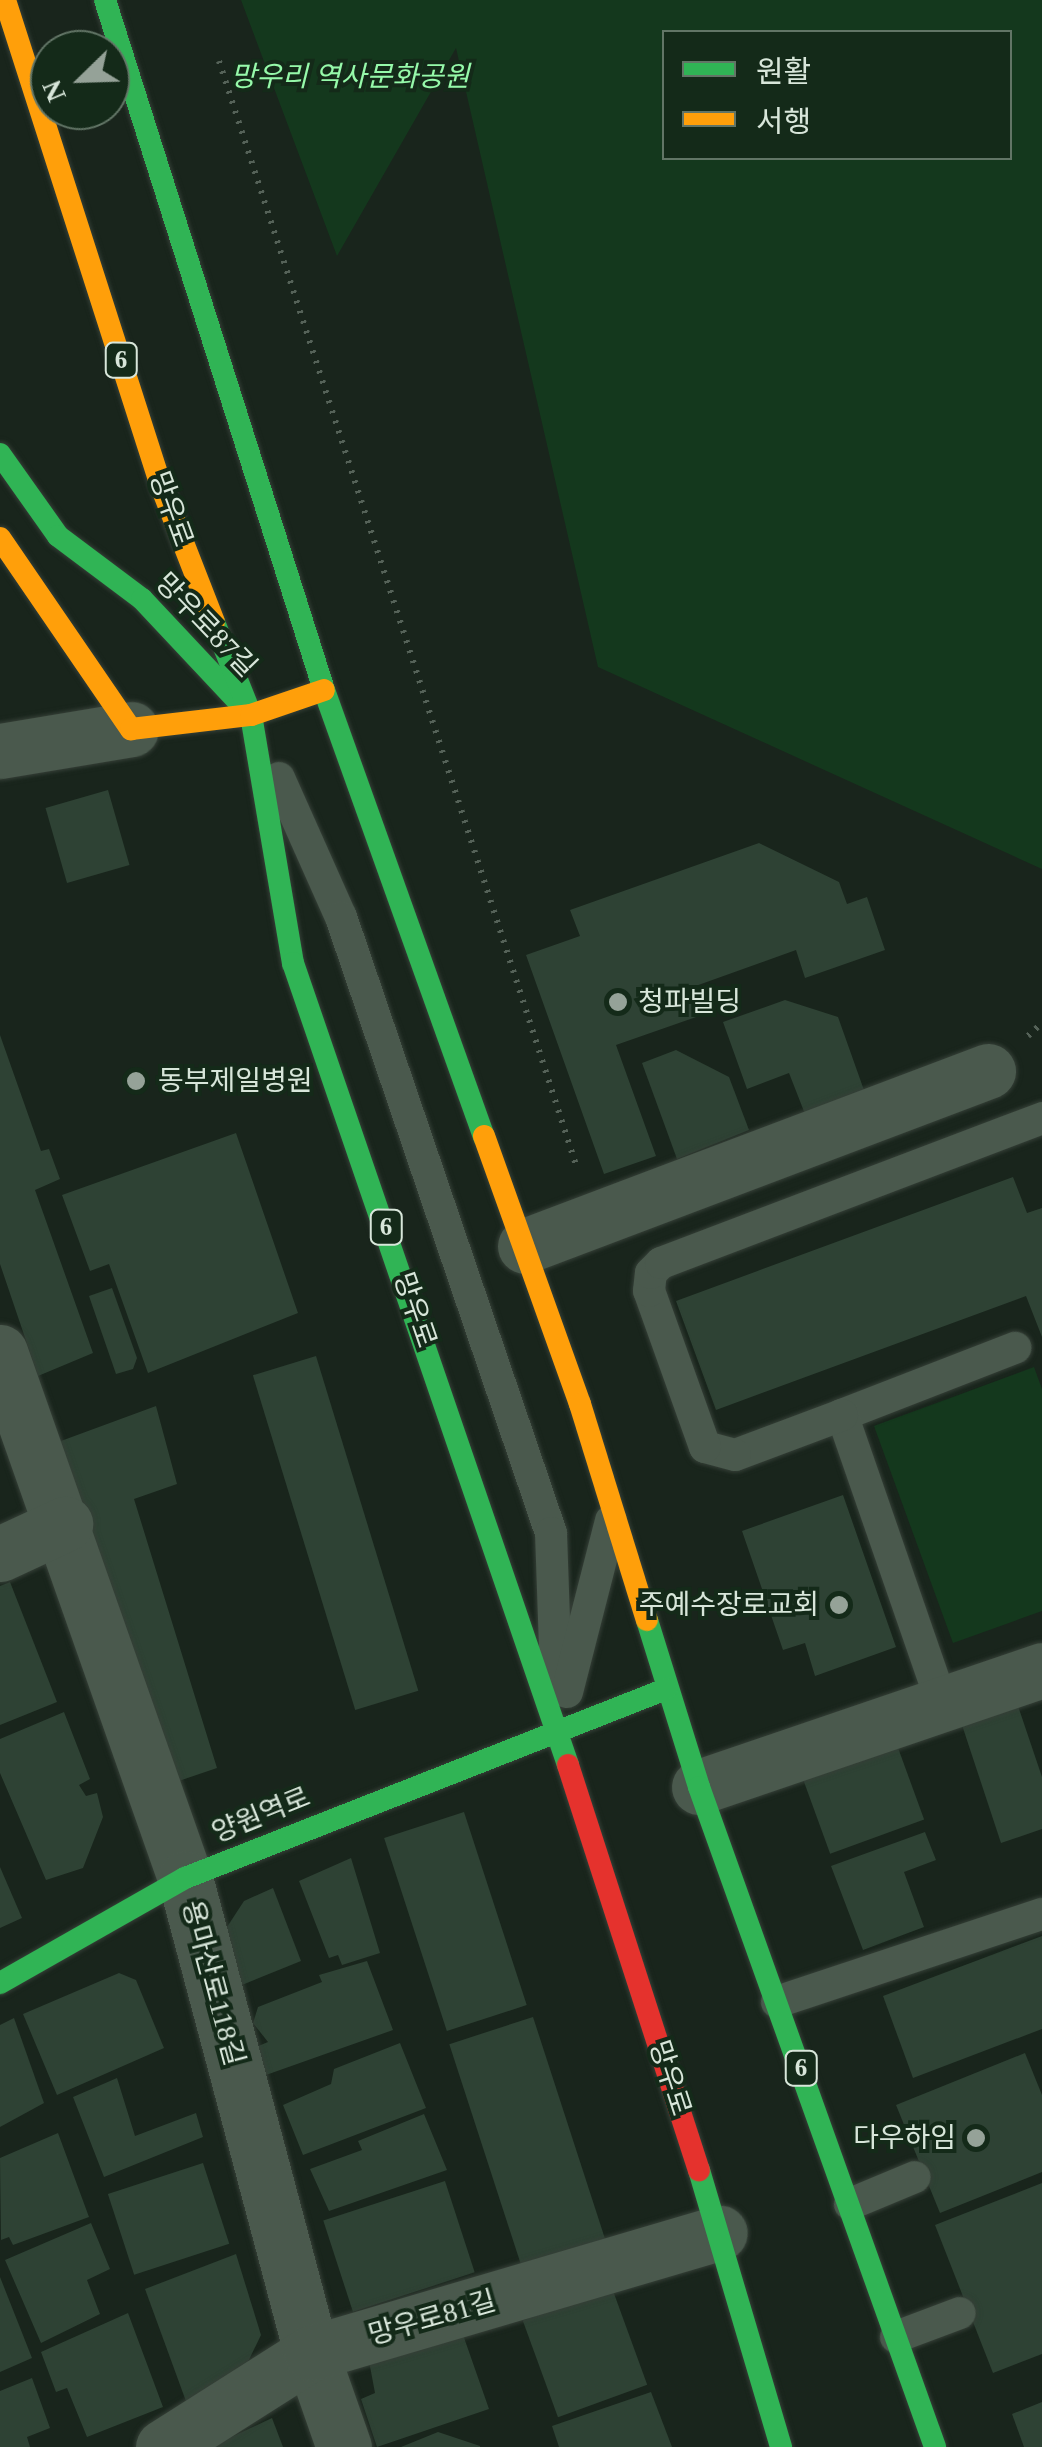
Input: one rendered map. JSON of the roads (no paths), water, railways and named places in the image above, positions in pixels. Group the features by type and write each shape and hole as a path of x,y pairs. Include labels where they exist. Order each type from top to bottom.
{"main road":[{"name":"망우로","path":"6,0 161,486 251,715 294,963 558,1730 720,2233 781,2447"},
{"name":"6","path":"112,3 324,690 524,1246 614,1514 699,1787 935,2447"},
{"name":"망우로87길","path":"0,454 58,536 142,600 251,715"},
{"path":"0,538 131,729"},
{"path":"251,715 324,690"},
{"name":"망우로87길","path":"131,729 251,715"},
{"name":"양원역로","path":"0,1983 185,1878 666,1689"}],"street":[{"path":"0,751 131,729"},
{"path":"524,1246 988,1071"},
{"name":"용마산로118길","path":"0,1352 65,1524 185,1878 311,2353 344,2447"},
{"path":"0,1554 65,1524"},
{"path":"699,1787 1042,1670"},
{"name":"망우로81길","path":"163,2447 311,2353 720,2233"}],"lane":[{"path":"251,715 340,916 551,1534 558,1730"},
{"path":"1015,1348 735,1455 705,1447 649,1291 651,1274 661,1264 1042,1118"},
{"path":"842,1415 943,1706"},
{"path":"558,1730 614,1514"},
{"path":"777,2002 1042,1914"},
{"path":"850,2204 915,2176"},
{"path":"896,2337 960,2313"}],"place":[{"name":"청파빌딩","path":"618,1002"},
{"name":"동부제일병원","path":"136,1081"},
{"name":"주예수장로교회","path":"839,1605"},
{"name":"다우하임","path":"976,2138"}],"park label":[{"name":"망우리 역사문화공원","path":"350,77"}]}
